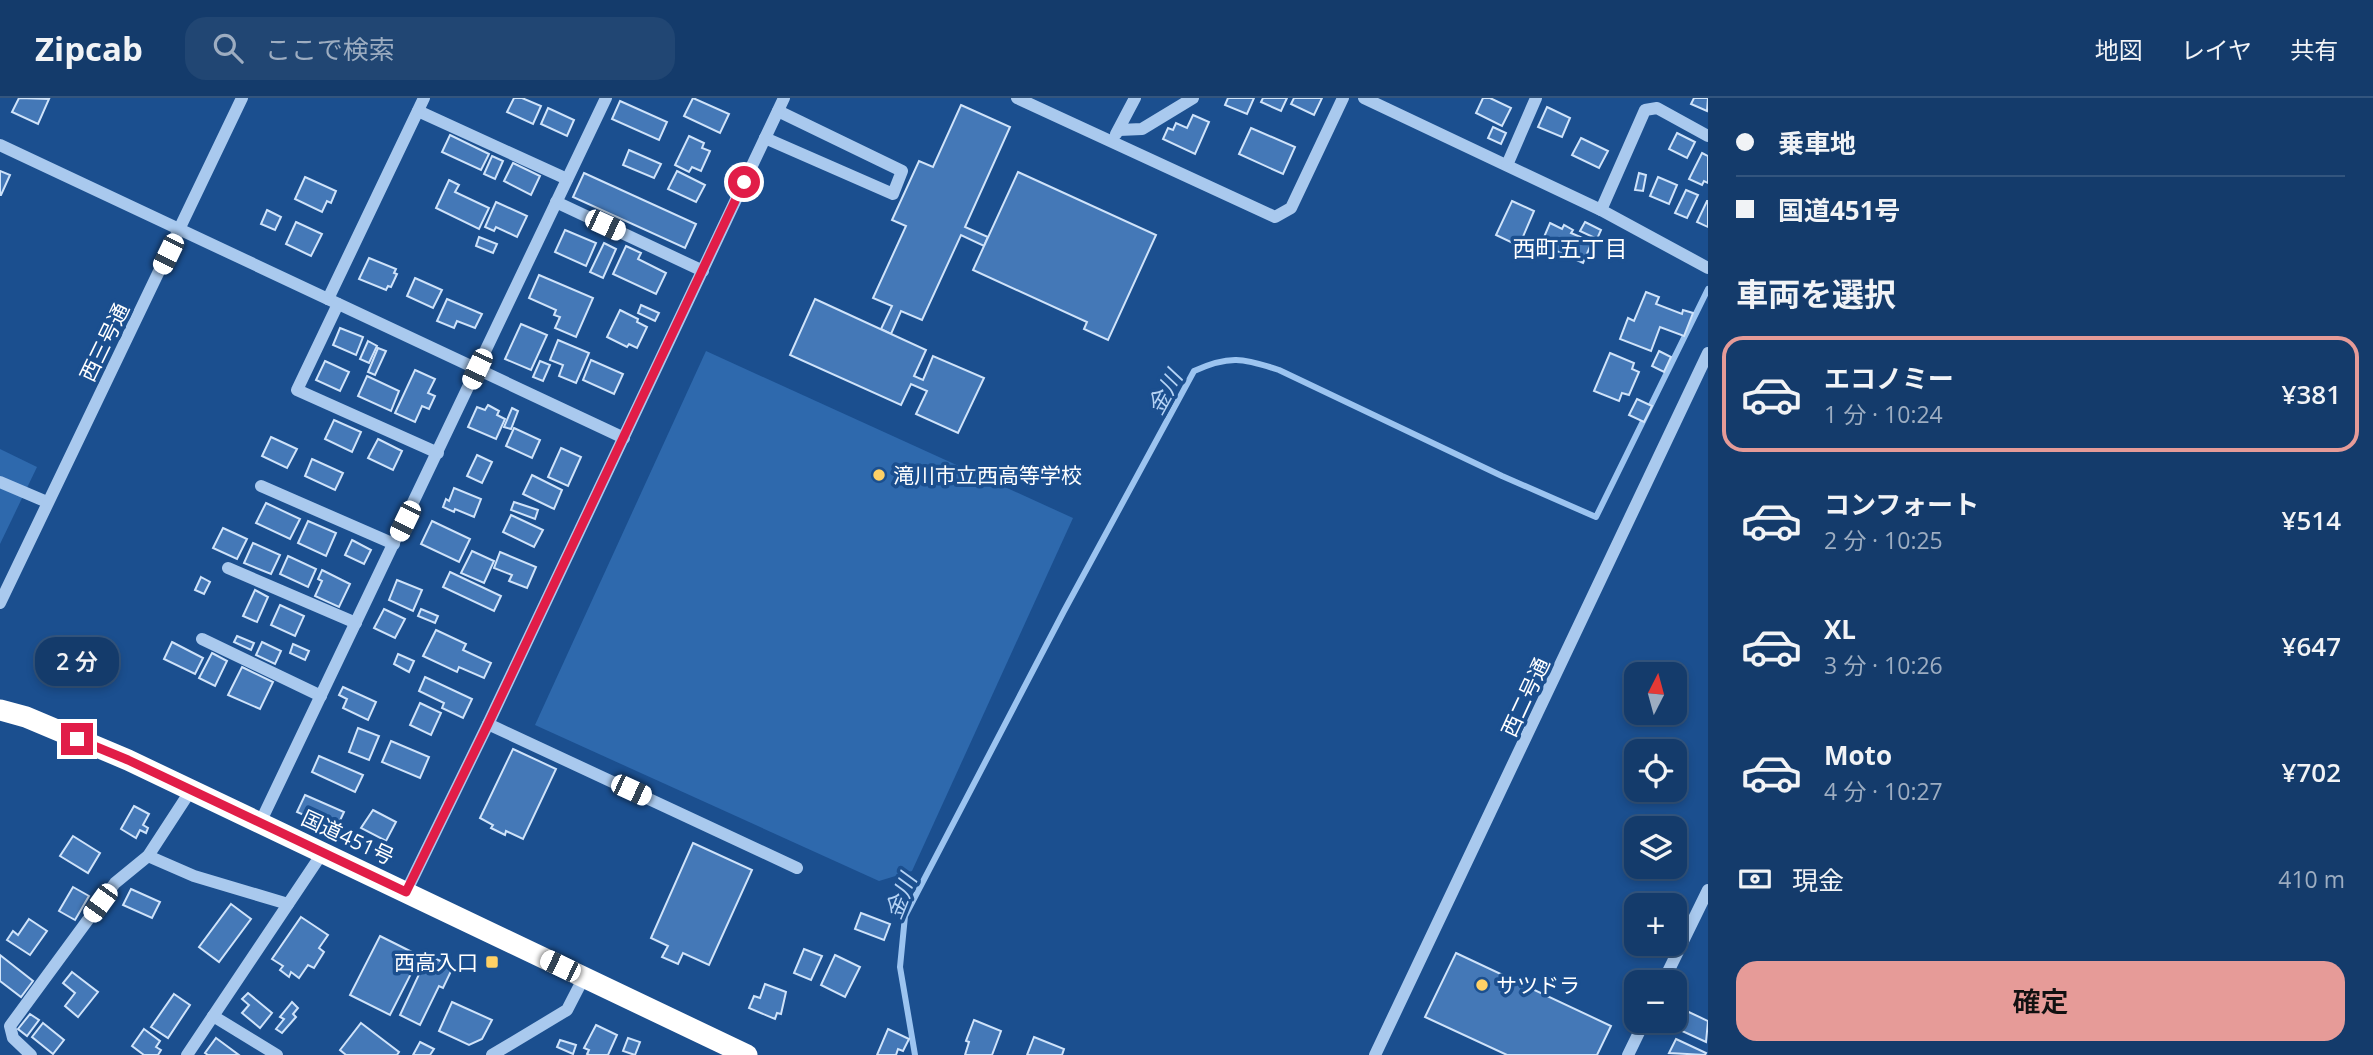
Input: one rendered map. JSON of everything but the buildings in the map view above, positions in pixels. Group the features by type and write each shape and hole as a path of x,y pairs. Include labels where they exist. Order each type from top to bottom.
{"highway":[{"name":"国道451号","path":"0,710 116,755 747,1055"}],"street":[{"name":"西三号通","path":"0,603 242,98"},
{"path":"424,98 333,301 297,390 438,453"},
{"path":"260,824 606,98"},
{"path":"406,892 784,98"},
{"path":"1017,98 1275,218 1291,208 1343,98"},
{"path":"1111,143 1135,98"},
{"path":"1119,130 1142,129 1193,98"},
{"path":"1364,98 1601,210 1708,268"},
{"path":"1507,165 1536,98"},
{"path":"1601,210 1645,110 1657,108 1708,136"},
{"path":"418,111 567,179"},
{"path":"765,138 893,194 902,171 778,111"},
{"path":"0,145 624,438"},
{"path":"556,202 702,271"},
{"name":"西二号通","path":"1375,1055 1704,370 1708,353"},
{"path":"0,482 47,502"},
{"path":"261,486 394,544"},
{"path":"228,568 356,623"},
{"path":"202,639 321,696"},
{"path":"488,724 796,868"},
{"path":"31,1055 13,1038 10,1026 115,883 148,856 191,790"},
{"path":"187,1055 323,852"},
{"path":"148,856 194,876 288,904"},
{"path":"1669,970 1708,890"},
{"path":"492,1055 567,1010 584,977"},
{"path":"213,1016 277,1055"},
{"path":"1628,1055 1638,1033"}],"shaded area":[{"path":"706,351 1073,518 912,871 879,881 535,725"},
{"path":"0,449 37,467 0,544"}],"waterway":[{"name":"金川","path":"915,1055 900,967 905,916 1064,611 1194,371 1227,360 1246,361 1279,370 1502,476 1596,517 1708,289"}],"place":[{"name":"滝川市立西高等学校","path":"879,475"},
{"name":"西高入口","path":"492,962"},
{"name":"サツドラ","path":"1482,985"}],"district":[{"name":"西町五丁目","path":"1570,248"}],"route":[{"path":"77,739 128,760 406,892 744,182"}]}
